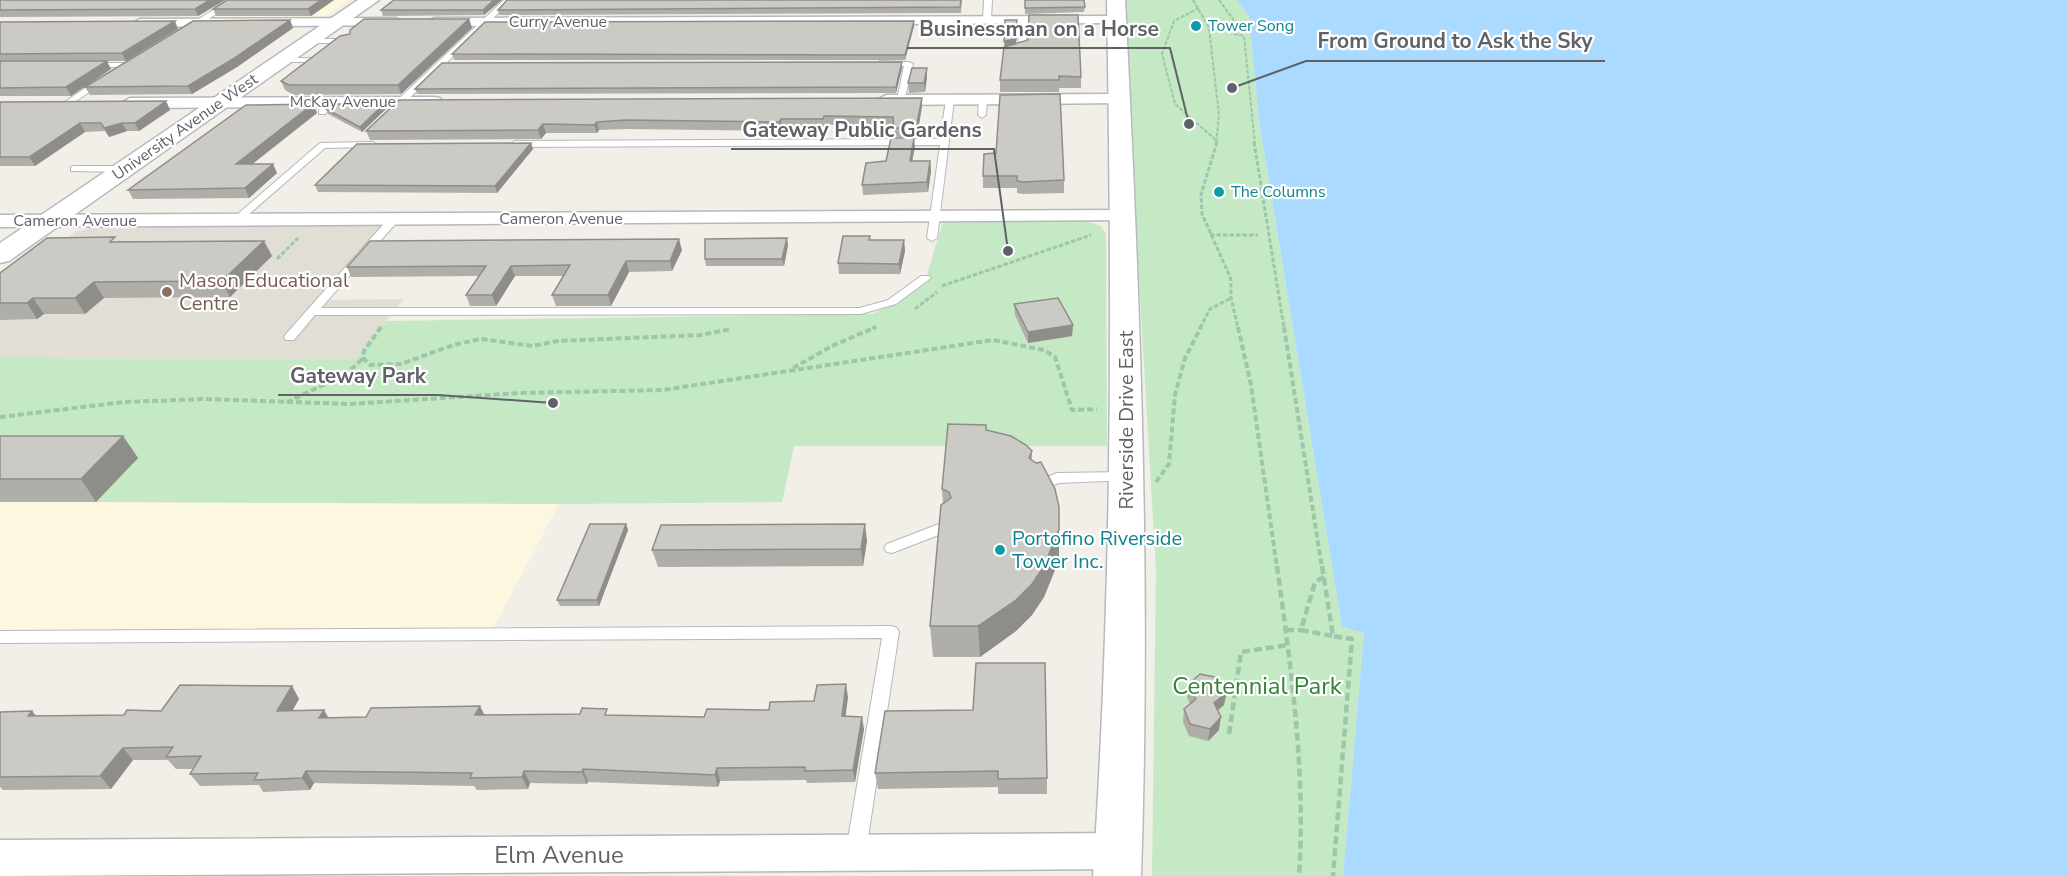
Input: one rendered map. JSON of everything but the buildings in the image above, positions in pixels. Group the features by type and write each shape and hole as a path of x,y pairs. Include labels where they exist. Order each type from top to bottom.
{"main road":[{"name":"University Avenue West","path":"1,253 370,0"},
{"name":"Riverside Drive East","path":"1116,0 1119,99 1111,225 1138,480 1127,621 1118,864"}],"street":[{"name":"Curry Avenue","path":"128,23 943,23 1020,19 1117,20"},
{"path":"865,100 950,100 982,107 1119,99"},
{"name":"McKay Avenue","path":"45,103 221,102 328,107 401,102 449,102"},
{"name":"Cameron Avenue","path":"0,221 936,217 1111,225"},
{"name":"Elm Avenue","path":"0,858 845,860 1118,864"}],"lane":[{"path":"183,31 234,0"},
{"path":"386,117 440,64 476,24 508,0"},
{"path":"987,21 988,0"},
{"path":"1004,55 1022,50 1020,19"},
{"path":"310,41 348,41"},
{"path":"67,103 138,59"},
{"path":"283,60 320,60"},
{"path":"874,63 909,64 901,100"},
{"path":"440,64 452,64"},
{"path":"82,65 128,65"},
{"path":"932,238 950,100"},
{"path":"356,145 371,131"},
{"path":"509,144 945,142"},
{"path":"236,220 323,145 380,145"},
{"path":"74,169 125,169"},
{"path":"290,337 393,220"},
{"path":"312,312 861,312 892,302 925,278"},
{"path":"1037,486 1057,478 1138,480"},
{"path":"892,548 944,526"},
{"path":"0,637 891,632 845,860"}],"path":[{"path":"1193,0 1209,28 1214,53 1219,115 1217,141 1200,195 1202,214 1231,279 1231,298 1251,385 1287,630 1303,818 1299,876"},
{"path":"1219,0 1233,19 1234,34 1245,36 1251,122 1333,636"},
{"path":"1199,8 1174,21 1162,54 1175,104 1217,141"},
{"path":"911,311 932,298 944,285 1111,225"},
{"path":"277,259 302,234"},
{"path":"1210,235 1258,235"},
{"path":"1138,480 1159,482 1169,464 1175,395 1185,358 1210,309 1231,298"},
{"path":"287,404 309,390 351,372 363,358 364,351 392,312"},
{"path":"791,369 832,346 881,324"},
{"path":"363,358 370,365 401,365 428,357 446,348 480,339 498,338 514,345 535,348 557,341 702,335 734,329"},
{"path":"0,417 124,402 205,399 287,404 350,404 520,393 663,390 993,340 1055,357 1072,410 1104,409"},
{"path":"1301,630 1315,582 1324,577"},
{"path":"1287,630 1301,630 1352,639 1333,876"},
{"path":"1229,734 1241,652 1288,645"}],"shaded area":[{"path":"239,0 350,0 321,19 207,19"},
{"name":"Mason Educational Centre","path":"397,224 327,300 404,299 355,359 0,358 0,285 75,232 97,226"},
{"path":"0,458 138,458 97,502 559,504 492,630 0,638"}],"green space":[{"name":"Centennial Park","path":"1126,0 1237,0 1249,17 1259,120 1342,627 1364,633 1343,876 1152,876 1156,571 1133,177"},
{"path":"943,221 1089,222 1101,226 1106,234 1107,446 794,446 782,502 559,504 96,502 137,459 0,458 0,358 355,359 386,321 873,314 924,285"}],"water":[{"path":"1237,0 2068,0 2068,876 1343,876 1364,633 1342,627 1259,120 1249,17"}],"place":[{"name":"Tower Song","path":"1196,26"},
{"name":"From Ground to Ask the Sky","path":"1232,88"},
{"name":"Businessman on a Horse","path":"1189,124"},
{"name":"The Columns","path":"1219,192"},
{"name":"Gateway Public Gardens","path":"1008,251"},
{"name":"Mason Educational Centre","path":"167,292"},
{"name":"Gateway Park","path":"553,403"},
{"name":"Portofino Riverside Tower Inc.","path":"1000,550"}]}
